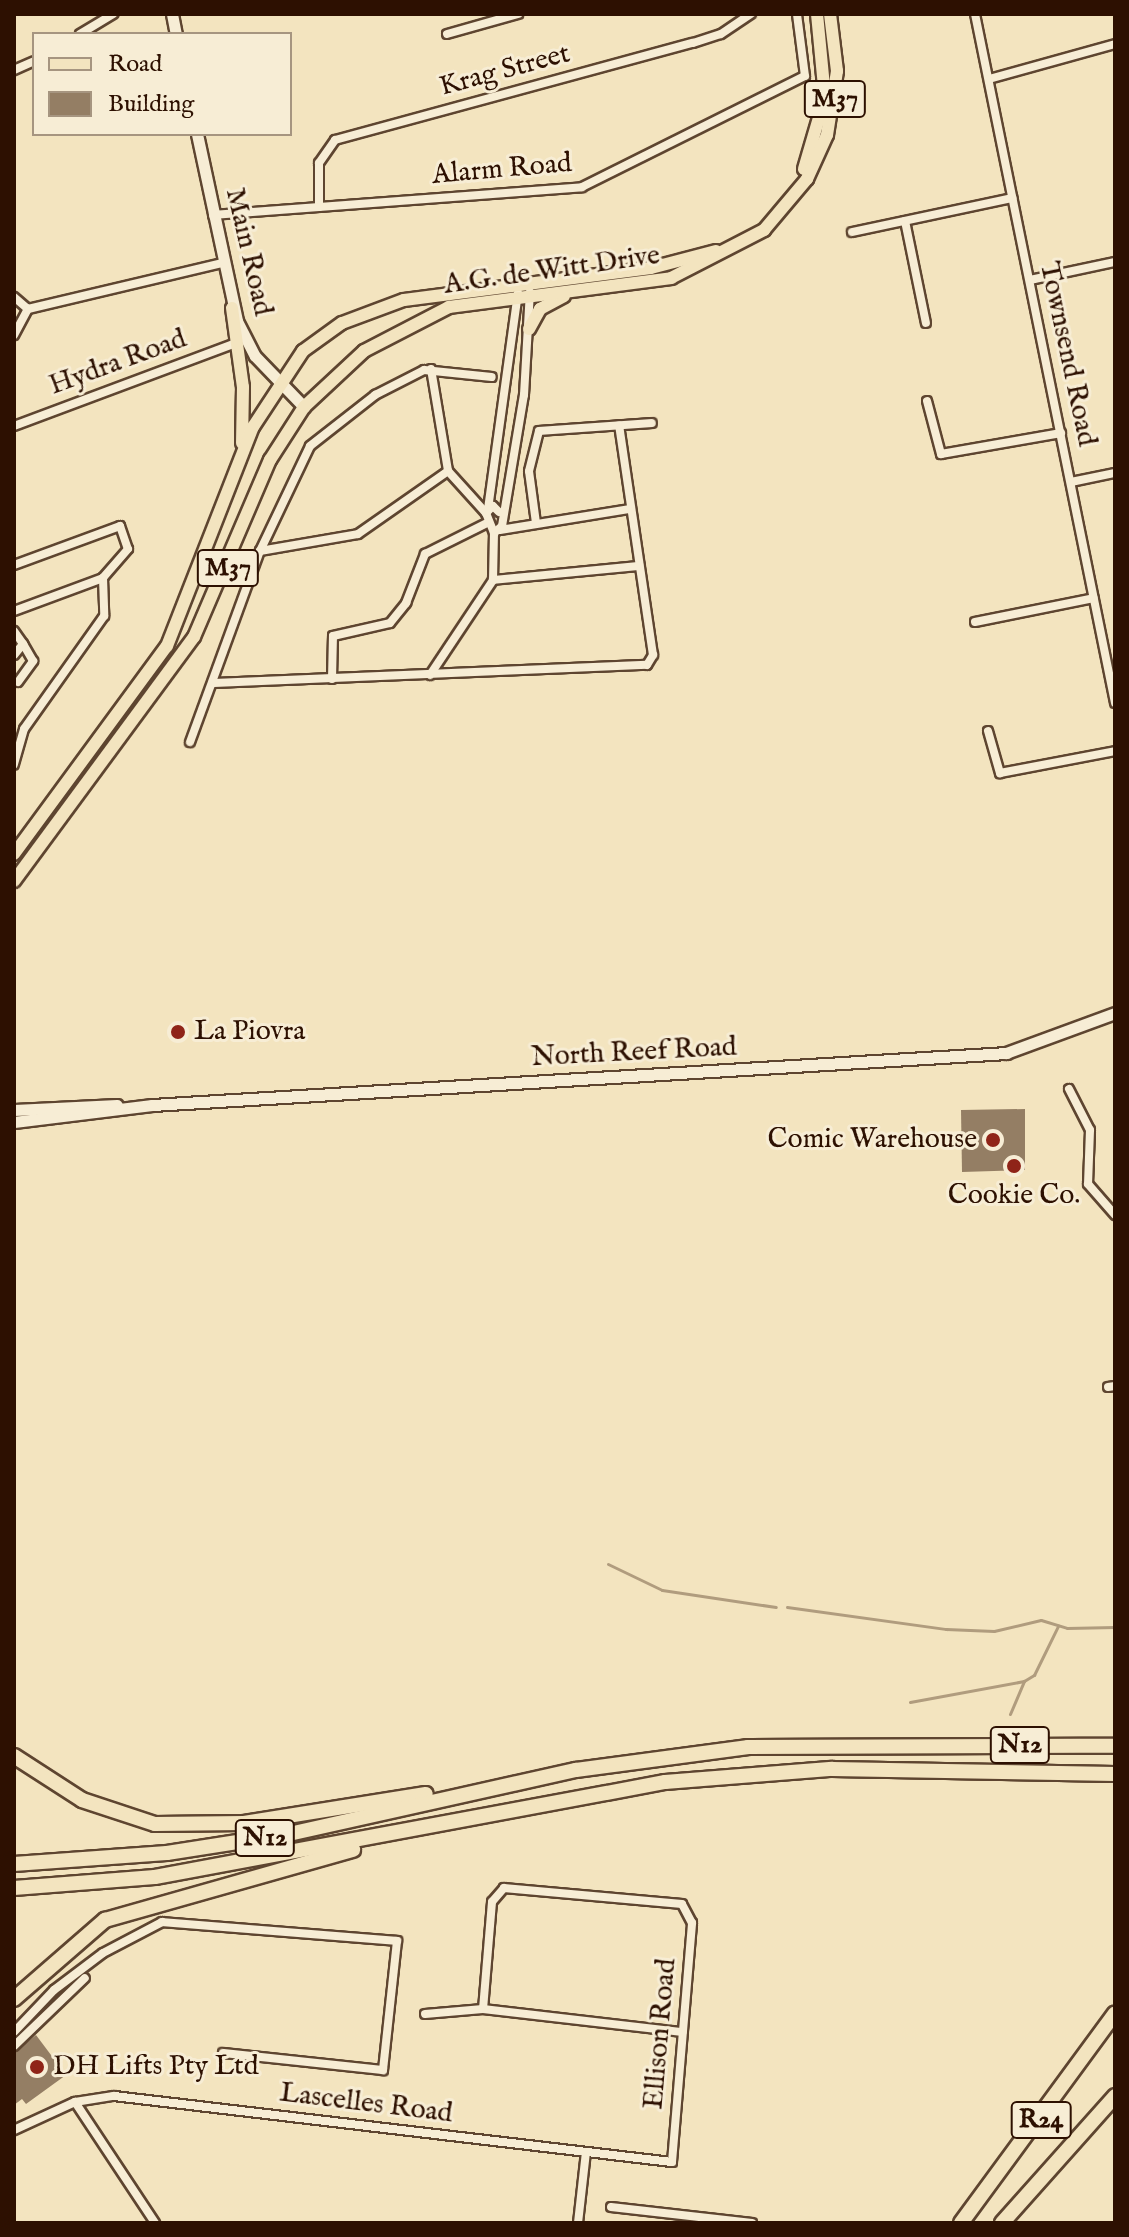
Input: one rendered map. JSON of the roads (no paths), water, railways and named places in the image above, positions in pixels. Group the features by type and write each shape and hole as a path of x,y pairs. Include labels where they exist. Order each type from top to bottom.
{"highway":[{"name":"N12","path":"14,1864 167,1853 289,1834 512,1782 748,1747 1115,1746"},
{"path":"14,1756 118,1814 199,1827 512,1782"},
{"name":"N12","path":"14,1888 155,1877 576,1795 750,1774 1115,1774"},
{"path":"14,1999 105,1920 476,1815"},
{"name":"R24","path":"961,2223 1115,2013"},
{"name":"R24","path":"1002,2223 1115,2096"}],"main road":[{"name":"A.G. de Witt Drive","path":"14,881 125,734 212,604 270,460 304,407 364,351 410,323 460,303 684,262 725,247 773,212 801,176 821,125 825,71 817,14"},
{"name":"A.G. de Witt Drive","path":"14,854 134,695 183,616 239,462 279,380 321,336 364,312 421,296 594,288 691,271 747,242 779,215 807,179 832,115 837,71 830,14"},
{"name":"Main Road","path":"197,136 232,308 249,347 304,407"},
{"path":"529,329 548,302 594,288"},
{"path":"232,308 244,402 239,462"},
{"path":"134,695 147,703"},
{"path":"112,725 125,734"},
{"name":"North Reef Road","path":"14,1110 149,1106 1006,1053 1115,1013"},
{"name":"North Reef Road","path":"14,1122 149,1106"}],"street":[{"path":"83,32 113,14"},
{"path":"447,34 518,14"},
{"name":"Krag Street","path":"319,207 319,163 335,140 693,43 751,14"},
{"name":"Alarm Road","path":"213,215 570,191 796,83 808,64 797,14"},
{"name":"Townsend Road","path":"975,14 1115,703"},
{"path":"989,79 1115,44"},
{"path":"852,232 1012,198"},
{"path":"905,221 926,323"},
{"path":"1030,280 1115,262"},
{"path":"14,335 28,309 222,263"},
{"path":"430,675 493,580 499,512 510,464 529,329 524,290"},
{"path":"497,532 487,523 487,511 524,290"},
{"path":"14,297 28,309"},
{"name":"Hydra Road","path":"14,426 236,343"},
{"path":"431,369 448,471 487,511 499,512"},
{"path":"190,742 260,551 310,446 375,395 431,369 492,377"},
{"path":"927,401 941,454 1061,433"},
{"path":"536,523 529,471 539,431 652,423"},
{"path":"214,683 647,665 653,655 619,426"},
{"path":"494,462 510,464"},
{"path":"260,551 358,534 448,471"},
{"path":"1071,482 1115,473"},
{"path":"497,532 630,509"},
{"path":"332,679 333,636 390,623 406,603 425,554 487,523"},
{"path":"14,565 120,526 128,549 103,578 14,611"},
{"path":"493,580 639,566"},
{"path":"14,765 19,730 104,616 103,578"},
{"path":"975,622 1094,598"},
{"path":"14,631 33,661 18,682"},
{"path":"14,655 23,644"},
{"path":"988,731 1000,773 1115,751"},
{"path":"1069,1089 1090,1130 1088,1184 1115,1215"},
{"name":"Ellison Road","path":"483,2009 492,1902 504,1888 678,1903 688,1910 692,1923 672,2162"},
{"path":"14,2032 66,1980 162,1922 397,1941 383,2070 223,2053"},
{"path":"14,2046 85,1978"},
{"path":"425,2014 483,2009 683,2032"},
{"name":"Lascelles Road","path":"14,2130 75,2102 114,2096 672,2162"},
{"path":"75,2102 155,2223"},
{"path":"578,2223 586,2152"},
{"path":"611,2207 686,2219 752,2223"}],"waterway":[{"path":"608,1564 662,1590 776,1607"},
{"path":"787,1607 946,1629 994,1631 1041,1620 1067,1628 1115,1627"},
{"path":"910,1702 1024,1681 1034,1675 1058,1626"},
{"path":"1010,1714 1024,1681"}],"place":[{"name":"La Piovra","path":"178,1032"},
{"name":"Comic Warehouse","path":"993,1140"},
{"name":"Cookie Co.","path":"1014,1166"},
{"name":"DH Lifts Pty Ltd","path":"37,2067"}]}
